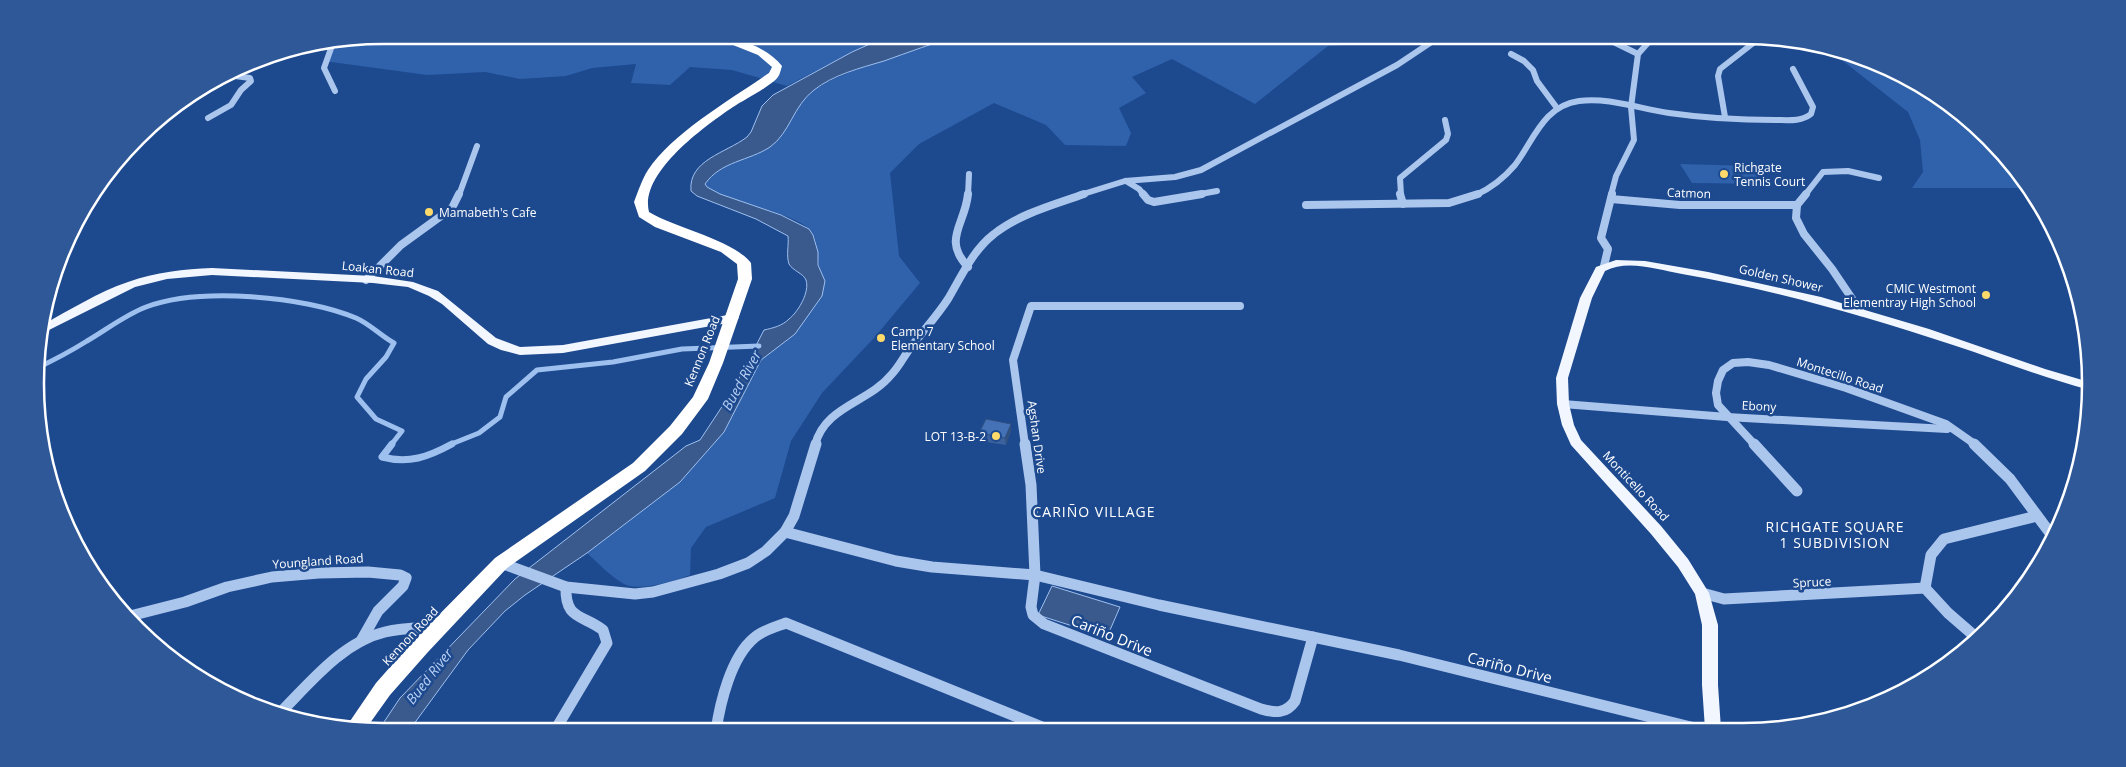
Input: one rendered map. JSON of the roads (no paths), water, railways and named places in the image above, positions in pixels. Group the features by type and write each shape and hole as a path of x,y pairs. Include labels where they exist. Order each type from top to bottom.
{"highway":[{"name":"Kennon Road","path":"359,723 383,689 441,627 508,566 639,467 676,430 700,399 733,318 745,279 744,263 726,248 660,224 643,214 640,202 652,171 676,146 715,114 774,75 777,66 762,53 738,44"}],"main road":[{"name":"Golden Shower","path":"1604,266 1630,264 1684,271 1861,312 2082,383"},
{"name":"Monticello Road","path":"1604,266 1598,273 1586,298 1562,378 1563,404 1568,425 1576,442 1656,530 1683,563 1702,594 1710,625 1710,685 1713,723"},
{"name":"Loakan Road","path":"49,326 107,295 144,280 174,274 234,273 366,280 419,287 435,294 490,340 504,347 520,351 540,351 572,347 733,318"}],"street":[{"path":"508,566 566,587 618,593 653,592 719,574 748,563 766,552 785,532 794,516 811,464 818,434 824,424 847,406 872,393 891,376 946,301 978,249 992,235 1007,224 1085,192 1125,181 1175,177 1201,170 1397,65 1430,44"},
{"path":"1617,44 1638,54"},
{"path":"1604,266 1608,249 1602,238 1616,176 1634,140 1631,107 1638,54 1647,44"},
{"path":"1726,117 1718,76 1720,68 1753,44"},
{"path":"331,48 324,68 335,91"},
{"path":"1511,54 1524,61 1533,70 1537,81 1557,108"},
{"path":"1306,205 1449,203 1468,199 1498,182 1514,167 1548,117 1557,108 1579,101 1608,101 1631,107 1687,115 1789,120 1810,116 1813,111 1812,104 1793,69"},
{"path":"208,118 231,105 240,90 251,81 250,78 239,76"},
{"path":"1403,204 1398,188 1400,178 1446,140 1448,134 1444,120"},
{"path":"366,280 400,245 452,208 457,201 466,171 475,155 477,146"},
{"path":"1861,312 1832,269 1799,226 1796,218 1797,205 1824,172 1828,170 1848,171 1879,178"},
{"path":"968,267 955,251 954,240 955,232 966,208 969,174"},
{"path":"1125,181 1139,189 1148,200 1154,202 1217,191"},
{"name":"Catmon","path":"1611,199 1680,205 1797,205"},
{"name":"Agshan Drive","path":"1035,575 1031,485 1013,360 1031,306 1240,306"},
{"name":"Montecillo Road","path":"1797,491 1718,405 1715,388 1725,367 1734,363 1748,362 1769,366 1853,390 1955,429 1971,440 1994,461 2048,531"},
{"name":"Ebony","path":"1563,404 1727,417 1955,429"},
{"path":"1972,634 1948,613 1925,588 1928,557 1944,539 2037,516"},
{"name":"Cariño Drive","path":"785,532 896,561 932,567 1035,575 1160,605 1399,655 1676,723"},
{"name":"Youngland Road","path":"135,615 161,609 227,587 272,577 319,572 368,572 400,575 406,578 406,583 374,614 361,642"},
{"name":"Cariño Drive","path":"1035,575 1031,607 1033,615 1044,624 1273,713 1283,712 1290,708 1295,701 1313,637"},
{"path":"559,723 607,642 607,634 603,628 577,618 567,606 566,587"},
{"name":"Spruce","path":"1702,594 1724,599 1925,588"},
{"path":"717,723 729,682 745,648 753,638 786,623 1035,723"},
{"path":"285,708 344,653 376,634 391,630 441,627"}],"water":[{"name":"Bued River","path":"870,44 933,44 847,72 821,85 807,96 777,141 770,147 719,170 705,184 720,194 781,215 809,229 813,235 818,252 818,265 825,281 822,296 795,334 761,360 724,432 680,482 587,553 525,595 505,611 468,650 415,723 383,723 400,698 515,579 686,446 700,440 733,390 764,330 783,323 796,312 805,296 807,285 805,278 789,264 788,236 756,219 697,196 691,191 692,180 696,172 710,158 747,137 762,106 773,95"},
{"path":"1052,586 1120,607 1107,637 1038,615"}],"waterway":[{"path":"44,365 131,314 146,307 168,301 194,297 222,296 251,297 309,304 356,318 394,343 386,357 366,379 357,397 376,419 402,431 391,445"},
{"name":"Bued River","path":"449,445 479,433 500,417 506,397 537,370 613,362 682,349 759,346"},
{"path":"392,444 382,457 401,460 418,458 452,444"}],"place":[{"name":"Richgate Tennis Court","path":"1724,174"},
{"name":"Mamabeth's Cafe","path":"429,212"},
{"name":"CMIC Westmont Elementray High School","path":"1986,295"},
{"name":"Camp 7 Elementary School","path":"881,338"},
{"name":"LOT 13-B-2","path":"996,436"}],"district":[{"name":"CARIÑO VILLAGE","path":"1094,511"},
{"name":"RICHGATE SQUARE 1 SUBDIVISION","path":"1835,534"}]}
